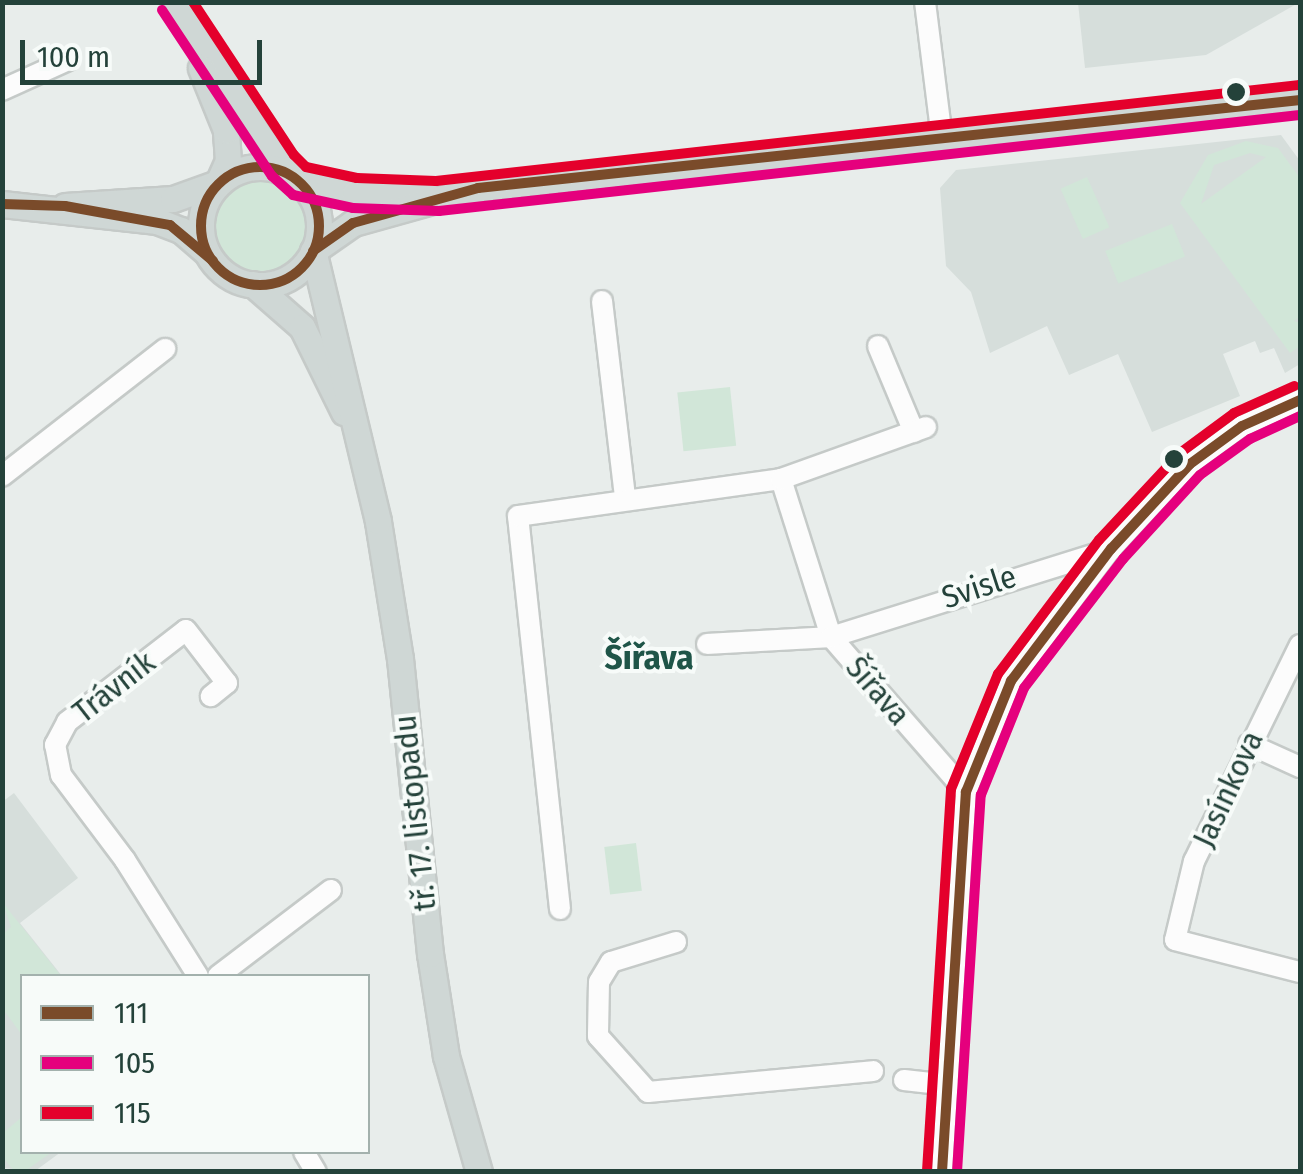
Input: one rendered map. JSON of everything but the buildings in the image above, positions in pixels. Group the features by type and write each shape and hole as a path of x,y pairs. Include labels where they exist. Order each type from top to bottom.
{"main road":[{"path":"175,2 260,138 299,181 318,214 313,251"},
{"path":"175,2 226,130 228,161 202,216 213,261"},
{"path":"2,204 65,206 174,199 218,183 240,170 264,166 299,181 355,194 438,196 1300,100"},
{"path":"65,206 170,224 213,261 253,284 287,278 313,251 353,223 438,196"},
{"name":"tř. 17. listopadu","path":"313,251 361,453 400,659 446,1056 479,1172"},
{"name":"tř. 17. listopadu","path":"253,284 302,328 361,453"}],"street":[{"path":"925,2 942,138"},
{"path":"2,90 68,60"},
{"path":"602,301 626,497"},
{"path":"560,909 518,516 626,497 781,479 920,430 878,346"},
{"path":"2,476 165,350"},
{"path":"942,1172 966,792 1011,681 1112,549 1190,464 1242,426 1300,400"},
{"path":"781,479 831,637"},
{"name":"Svisle","path":"831,637 1112,549"},
{"name":"Trávník","path":"197,974 126,860 60,775 55,746 68,722 186,630 227,683 210,696"},
{"name":"Šířava","path":"707,644 831,637 966,792"},
{"name":"Jasínkova","path":"1300,645 1194,861 1175,940 1300,972"},
{"path":"1249,744 1300,767"},
{"path":"221,974 331,890"},
{"path":"676,942 611,962 599,982 598,1036 648,1092 873,1071"},
{"path":"904,1080 949,1085"}],"shaded area":[{"path":"1300,2 1206,55 1085,68 1078,3"},
{"path":"1281,135 1300,161 1300,364 1285,373 1274,348 1260,353 1255,341 1223,354 1240,396 1152,432 1118,354 1069,375 1047,326 990,353 971,292 946,266 940,188 956,170"},
{"path":"14,793 78,878 20,923 60,974 20,974 20,1154 58,1154 35,1171 3,1168 2,802"}],"green space":[{"path":"1246,141 1278,148 1300,178 1300,316 1294,321 1300,323 1300,346 1290,353 1180,203 1208,155","holes":["1250,153 1266,157 1201,204 1214,165"]},
{"path":"1087,177 1109,227 1083,239 1061,189"},
{"path":"263,179 281,183 297,193 307,209 311,227 307,245 297,261 281,271 263,275 245,271 229,261 219,245 215,227 219,209 229,193 245,183"},
{"path":"1172,224 1185,256 1118,283 1105,251"},
{"path":"730,387 736,446 683,451 677,393"},
{"path":"636,843 642,891 610,895 604,847"},
{"path":"3,903 59,974 20,974 20,1032 3,1009 3,934 11,927"},
{"path":"20,1119 20,1154 49,1154 25,1171 14,1171 3,1157 3,1133"}],"transit line":[{"name":"115","path":"193,2 294,155 306,167 357,178 436,181 1298,85"},
{"name":"105","path":"162,10 272,176 293,195 353,208 439,211 1300,115"},
{"name":"111","path":"313,251 353,223 478,188 1300,100"},
{"name":"111","path":"260,167 282,172 302,184 314,204 319,226 314,248 302,268 282,280 260,285 238,280 218,268 206,248 201,226 206,204 218,184 238,172 260,167"},
{"name":"111","path":"2,204 65,206 170,225 213,261"},
{"name":"115","path":"927,1171 951,789 998,674 1099,540 1180,453 1234,413 1294,386"},
{"name":"111","path":"942,1172 966,792 1011,681 1111,549 1190,464 1242,426 1300,400"},
{"name":"105","path":"957,1172 981,795 1024,688 1123,559 1200,475 1250,439 1300,416"}],"district":[{"name":"Šířava","path":"649,657"}]}
